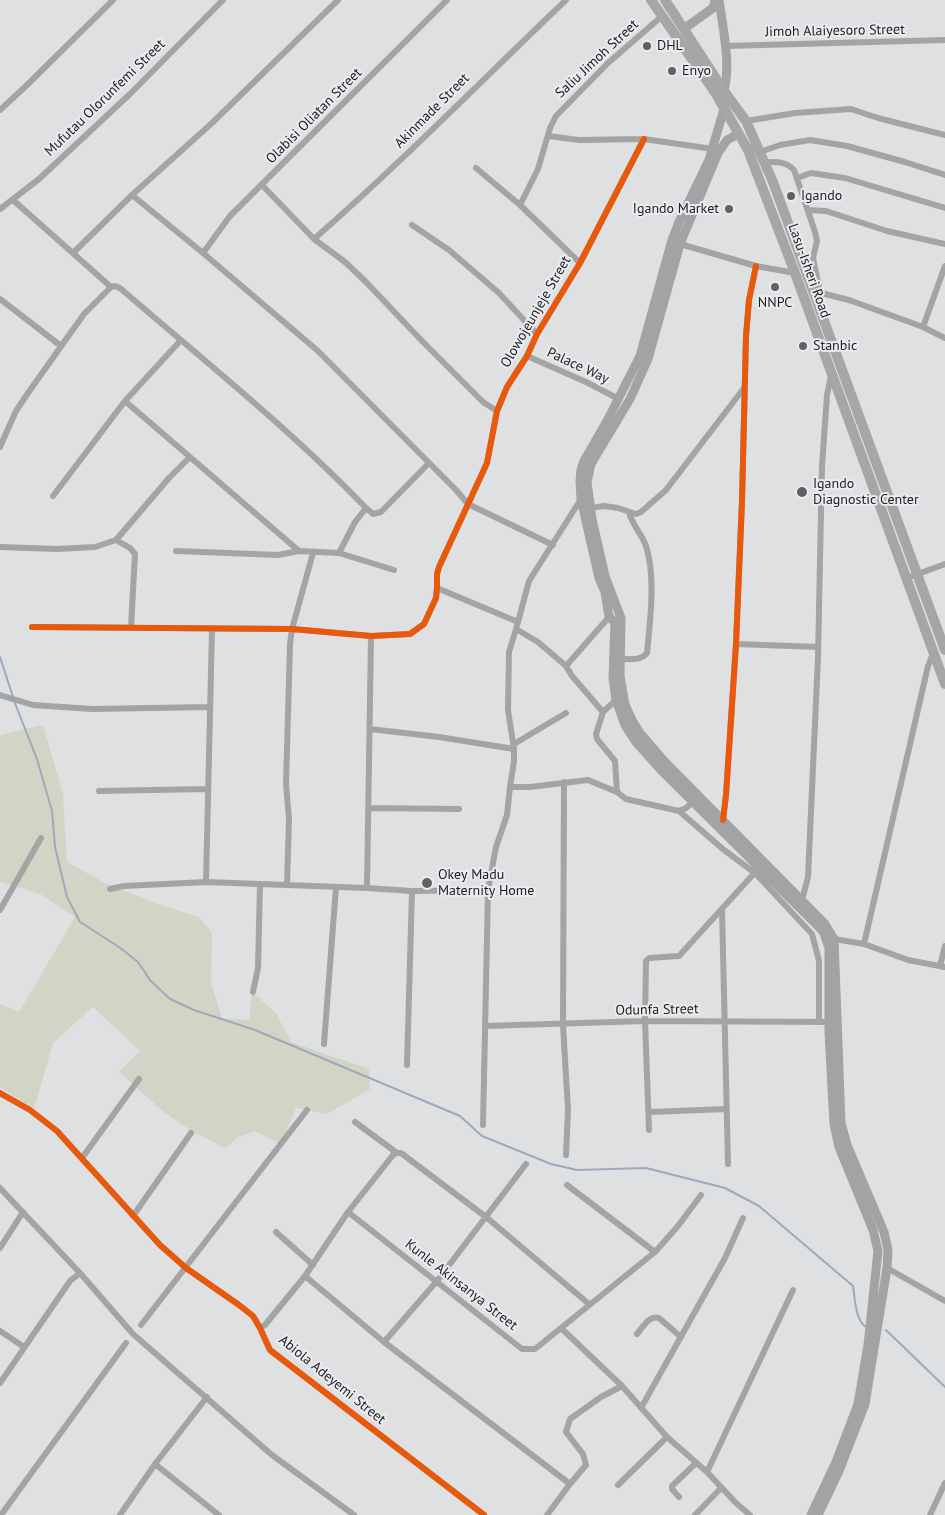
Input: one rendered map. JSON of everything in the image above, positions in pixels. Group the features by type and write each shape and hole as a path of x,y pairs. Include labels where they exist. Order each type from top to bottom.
{"main road":[{"name":"Lasu-Isheri Road","path":"651,0 716,94 748,150 796,273 832,375 912,576 945,650"},
{"name":"Lasu-Isheri Road","path":"665,0 724,91 746,121 765,162 817,292 912,576 945,684"},
{"path":"684,28 712,8 715,0"},
{"path":"719,0 728,76 724,91"},
{"path":"724,109 713,149 672,240 640,356 619,399 584,461 580,481 581,500 599,578 605,592 610,617 615,622 613,678 616,700 625,725 636,742 693,802 720,822 757,870 805,912 824,933 829,948 829,1022 834,1124 839,1147 873,1230 878,1251 868,1345 858,1404 836,1462 811,1515"},
{"path":"738,134 728,140 718,153 680,244 648,359 630,399 591,464 587,482 590,508 605,576 622,618 620,676 622,695 632,722 664,761 720,822 802,900 825,924 834,938 841,1124 846,1145 884,1232 888,1250 887,1268 865,1404 846,1455 818,1515"}],"street":[{"path":"0,110 114,0"},
{"name":"Mufutau Olorunfemi Street","path":"0,209 39,179 130,94 223,0"},
{"path":"73,253 132,195 212,123 338,0"},
{"name":"Olabisi Oliatan Street","path":"202,253 230,216 447,0"},
{"name":"Akinmade Street","path":"314,239 371,189 566,0"},
{"name":"Saliu Jimoh Street","path":"520,205 538,169 550,128 556,116 608,62 662,17"},
{"name":"Jimoh Alaiyesoro Street","path":"725,46 945,40"},
{"path":"746,121 795,112 851,109 945,136"},
{"path":"548,136 579,140 644,139 713,149"},
{"name":"Olowojeunjeje Street","path":"32,627 292,629 371,636 410,634 421,628 428,616 438,588 437,574 439,567 487,463 498,411 506,386 527,356 537,334 580,263 644,139"},
{"path":"760,152 810,140 847,146 905,162 945,176"},
{"path":"765,162 788,164 798,178 817,241 814,258 817,292 849,300 923,327 945,338"},
{"path":"476,168 520,205 580,263"},
{"path":"798,178 811,173 846,178 945,208"},
{"path":"262,185 314,239 354,270 483,402 498,411"},
{"path":"132,195 318,351 468,504 552,545"},
{"path":"13,200 111,287"},
{"path":"808,210 826,211 887,230 945,244"},
{"path":"412,225 449,250 499,293 537,334"},
{"path":"680,244 756,266 796,273"},
{"path":"704,833 720,822 728,769 736,644 745,415 744,388 749,300 756,266"},
{"path":"923,327 945,266"},
{"path":"0,447 16,411 84,314 111,287 118,286 303,448 373,514 381,512 428,464"},
{"path":"0,299 61,346"},
{"path":"53,496 125,401 181,340"},
{"name":"Palace Way","path":"527,356 619,399"},
{"path":"802,900 808,877 818,647 822,466 828,395 832,375"},
{"path":"590,508 604,506 636,514 641,512 666,490 744,388"},
{"path":"125,401 299,551"},
{"path":"0,547 57,549 96,547 116,540 190,457"},
{"path":"483,1125 488,890 496,847 507,814 514,761 514,746 508,710 509,652 529,581 581,500"},
{"path":"339,553 352,528 366,508"},
{"path":"621,659 640,659 647,653 651,613 647,546 630,519 629,512"},
{"path":"116,540 133,550 136,558 131,627"},
{"path":"176,551 278,555 299,551 339,553 394,570"},
{"path":"287,885 289,819 286,784 292,629 313,553"},
{"path":"912,576 945,564"},
{"path":"438,588 517,625 566,666 572,676 603,712"},
{"path":"566,666 610,617"},
{"path":"206,882 212,629"},
{"path":"366,888 371,636"},
{"path":"736,644 818,647"},
{"path":"864,944 928,666 934,652"},
{"path":"0,694 34,705 92,709 210,706"},
{"path":"616,700 603,712 596,734 615,761 618,792"},
{"path":"370,729 514,746 566,713"},
{"path":"510,787 593,781 618,792 626,799 679,811 724,850 757,870 796,918 812,934 816,944 819,970 819,1022"},
{"path":"564,782 563,1025 568,1110 566,1155"},
{"path":"100,791 207,789"},
{"path":"679,811 693,802"},
{"path":"368,808 459,809"},
{"path":"0,910 41,838"},
{"path":"649,1130 645,1021 646,961 648,958 679,956 757,870"},
{"path":"110,889 124,886 206,882 412,891 488,890"},
{"path":"253,992 258,968 260,884"},
{"path":"324,1044 336,887"},
{"path":"407,1065 412,891"},
{"path":"722,909 728,1164"},
{"path":"796,918 805,912"},
{"path":"834,938 864,944 908,960 944,967"},
{"path":"944,967 940,966 945,946"},
{"name":"Odunfa Street","path":"485,1026 645,1021 829,1022"},
{"path":"82,1158 139,1079"},
{"name":"Abiola Adeyemi Street","path":"0,1093 30,1110 57,1131 160,1245 186,1268 253,1316 270,1350 484,1515"},
{"path":"649,1112 727,1109"},
{"path":"141,1325 307,1110"},
{"path":"355,1122 486,1217 590,1304"},
{"path":"133,1216 191,1133"},
{"path":"260,1328 265,1326 305,1276 348,1212 393,1155 397,1153"},
{"path":"384,1342 437,1281 526,1164"},
{"path":"567,1185 655,1252"},
{"path":"0,1188 80,1273 133,1334 272,1456 354,1515"},
{"name":"Kunle Akinsanya Street","path":"348,1212 522,1349 535,1349 655,1252 678,1226 700,1195"},
{"path":"0,1248 3,1239 23,1212"},
{"path":"641,1408 726,1258 743,1218"},
{"path":"276,1232 313,1265"},
{"path":"887,1268 945,1301"},
{"path":"0,1382 70,1282 80,1273"},
{"path":"305,1276 384,1342 570,1484"},
{"path":"707,1472 793,1290"},
{"path":"637,1334 652,1318 656,1317 681,1337"},
{"path":"561,1328 622,1386 667,1437 707,1472 750,1515"},
{"path":"0,1331 24,1347"},
{"path":"1,1515 126,1343"},
{"path":"547,1515 586,1465 583,1454 566,1432 570,1419 601,1397 622,1386"},
{"path":"120,1515 155,1464 206,1397"},
{"path":"618,1485 667,1437"},
{"path":"679,1497 672,1489 672,1486 696,1463"},
{"path":"155,1464 219,1515"},
{"path":"930,1515 945,1483"},
{"path":"695,1515 721,1488"}],"shaded area":[{"path":"43,725 63,794 67,862 105,883 158,904 199,917 212,933 211,983 222,1018 249,1020 252,992 276,1013 291,1042 369,1069 370,1089 327,1114 296,1108 281,1144 255,1131 238,1137 225,1148 192,1131 164,1112 119,1072 140,1051 93,1007 53,1043 34,1109 0,1087 0,1004 19,1012 75,917 40,894 0,882 0,735"}],"waterway":[{"path":"0,657 13,697"},
{"path":"14,701 37,759 52,811 55,847 67,897 80,922 119,947 138,962 150,980 170,999 194,1010 255,1030 460,1116 482,1136 551,1164 577,1170 646,1168 725,1188 759,1206 853,1286 858,1314 862,1324 866,1327"},
{"path":"886,1330 945,1387"}],"cycle path":[{"path":"32,627 292,629 371,636 410,634 424,624 436,598 439,567 487,463 497,411 507,387 527,356 537,334 580,263 644,139"},
{"path":"723,820 736,644 746,336 749,300 756,266"},
{"path":"0,1093 30,1110 57,1131 160,1245 186,1268 253,1316 270,1350 484,1515"}],"place":[{"name":"DHL","path":"647,46"},
{"name":"Enyo","path":"672,71"},
{"name":"Igando","path":"791,196"},
{"name":"Igando Market","path":"729,209"},
{"name":"NNPC","path":"775,287"},
{"name":"Stanbic","path":"803,346"},
{"name":"Igando Diagnostic Center","path":"802,492"},
{"name":"Okey Madu Maternity Home","path":"427,883"}]}
